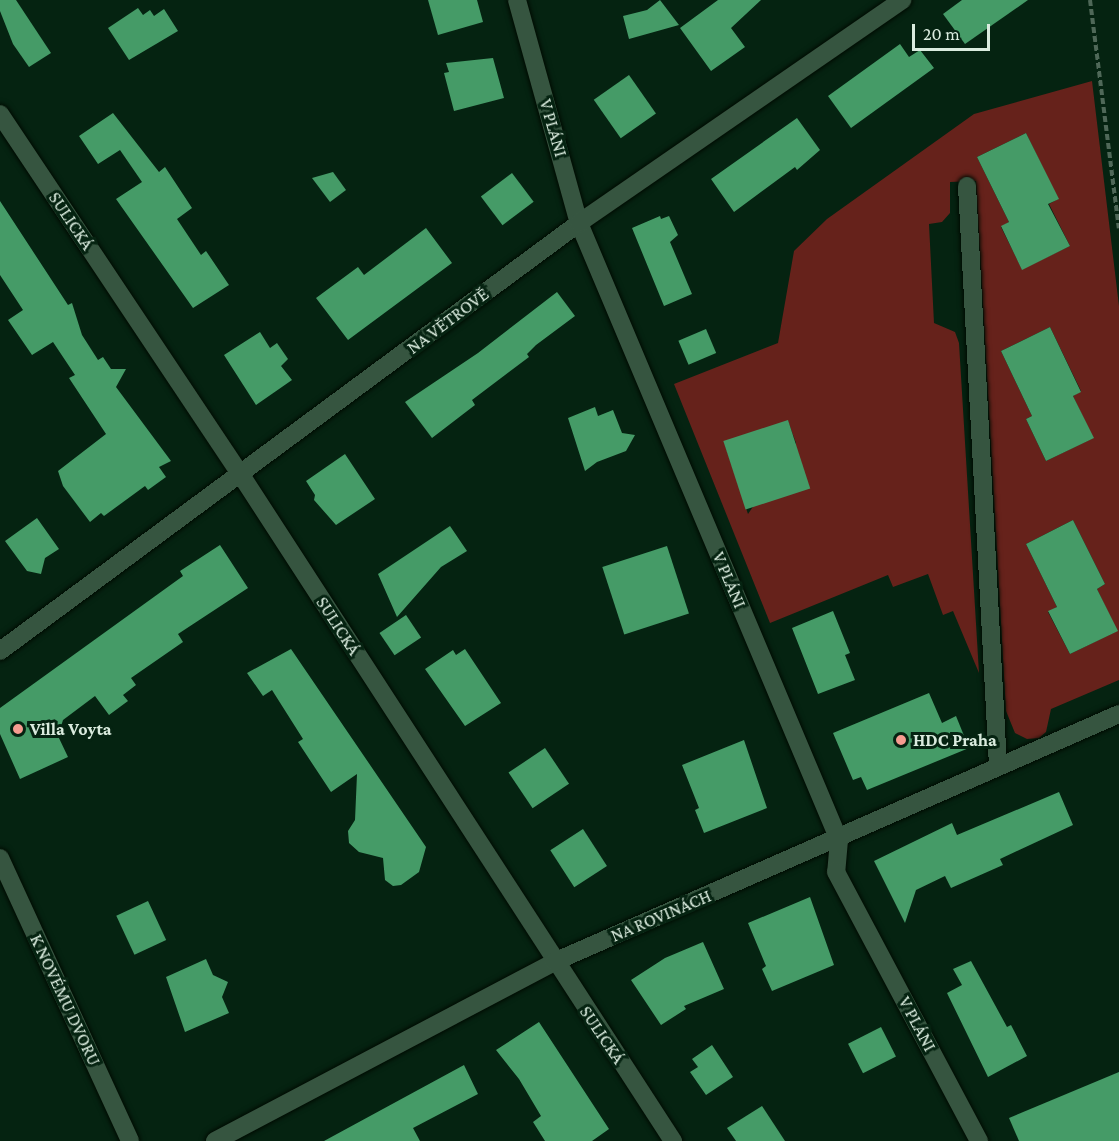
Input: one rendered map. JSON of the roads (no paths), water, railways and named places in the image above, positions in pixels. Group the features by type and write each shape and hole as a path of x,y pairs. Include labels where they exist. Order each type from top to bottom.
{"street":[{"name":"V PLÁNI","path":"517,0 579,223 839,840 836,872 979,1141"},
{"name":"NA VĚTROVĚ","path":"0,651 579,223 902,0"},
{"name":"SULICKÁ","path":"0,114 241,475 554,962 673,1141"},
{"path":"967,186 998,765"},
{"name":"NA ROVINÁCH","path":"215,1141 554,962 839,840 998,765 1119,714"},
{"name":"K NOVÉMU DVORU","path":"0,858 130,1141"}],"place":[{"name":"Villa Voyta","path":"18,729"},
{"name":"HDC Praha","path":"901,740"}]}
